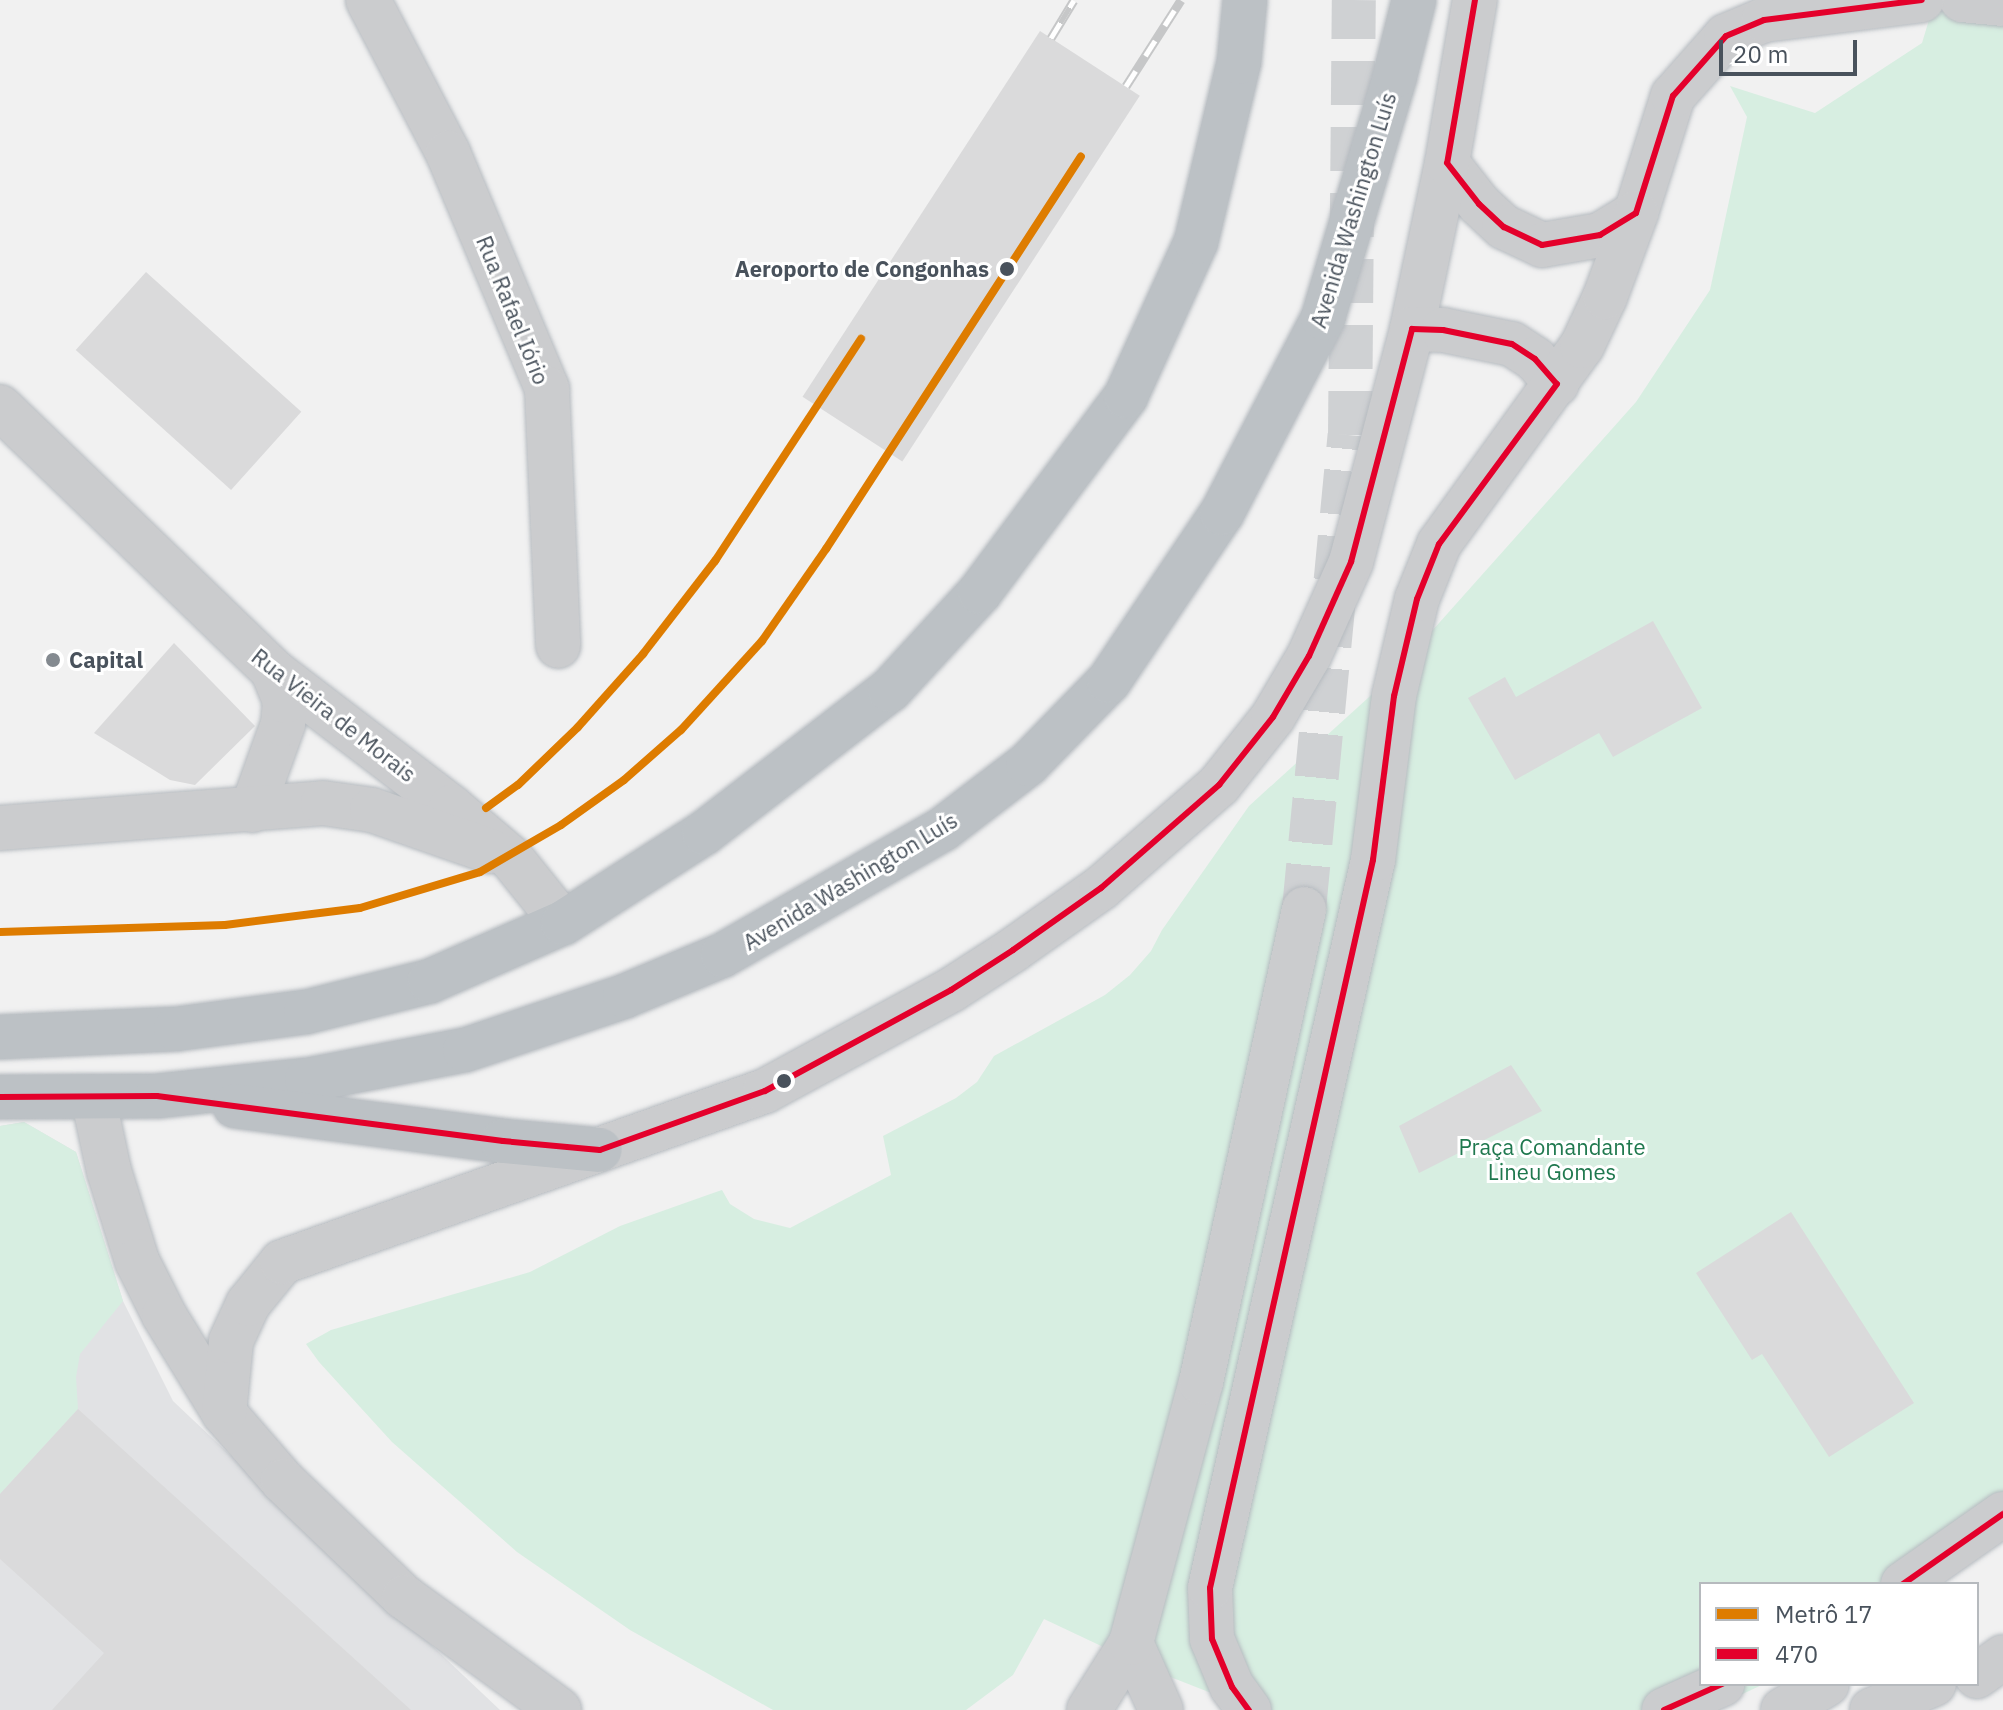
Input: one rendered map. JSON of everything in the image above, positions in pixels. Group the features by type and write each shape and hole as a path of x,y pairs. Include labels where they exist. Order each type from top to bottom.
{"highway":[{"path":"0,1037 176,1029 306,1012 430,981 563,923 704,833 890,690 980,592 1126,396 1196,242 1239,62 1245,0"},
{"name":"Avenida Washington Luís","path":"0,1097 157,1096 307,1080 465,1050 625,996 723,955 863,878 943,829 1028,764 1109,681 1222,513 1323,318 1395,76 1414,0"},
{"path":"157,1096 503,1141 600,1150"}],"street":[{"name":"Rua Rafael Iório","path":"368,0 448,153 547,389 558,646"},
{"path":"224,1413 231,1341 248,1304 282,1262 765,1091 951,990 1101,888 1219,785 1273,717 1302,668 1351,562 1412,329 1447,163 1475,0"},
{"path":"1249,1710 1232,1687 1212,1639 1210,1588 1373,860 1394,696 1417,599 1439,544 1582,346 1600,309 1636,213 1673,96 1726,36 1764,20 1922,0"},
{"path":"1962,0 2003,4"},
{"path":"1447,163 1479,204 1504,227 1542,245 1600,235 1636,213"},
{"path":"1412,329 1443,330 1512,344 1535,359 1557,384"},
{"name":"Rua Vieira de Morais","path":"0,407 273,671 451,807 511,858 563,923"},
{"path":"252,810 283,724 285,701 273,671"},
{"path":"0,828 323,803 361,808 511,858"},
{"path":"1089,1710 1131,1643 1201,1382 1304,909"},
{"path":"93,1097 109,1171 137,1261 164,1315 224,1413 283,1481 404,1597 559,1710"},
{"path":"1908,1582 1948,1567 2003,1514"},
{"path":"1131,1643 1161,1710"},
{"path":"1979,1663 2003,1651"},
{"path":"1979,1675 2003,1657"},
{"path":"1664,1710 1718,1686"},
{"path":"1783,1710 1824,1686"},
{"path":"1872,1710 1929,1686"},
{"path":"1928,1710 1962,1686"}],"shaded area":[{"path":"24,1122 76,1152 123,1301 173,1401 500,1710 0,1710 0,1126"}],"green space":[{"name":"Praça Comandante Lineu Gomes","path":"1935,0 2003,0 2003,1539 1940,1582 1699,1582 1699,1686 1760,1686 1708,1710 1236,1710 1224,1698 1150,1669 1044,1619 1013,1675 966,1710 773,1710 630,1630 517,1552 392,1442 319,1362 306,1344 331,1330 530,1272 620,1226 722,1190 730,1204 754,1219 790,1228 891,1175 883,1136 956,1098 977,1082 994,1056 1105,995 1130,975 1151,951 1162,930 1249,806 1390,678 1636,402 1710,290 1747,117 1730,86 1815,113 1922,43"},
{"path":"24,1122 76,1152 123,1301 80,1354 76,1377 78,1409 0,1494 0,1126"}],"building":[{"name":"Aeroporto de Congonhas","path":"1040,31 1140,96 902,461 803,397"},
{"path":"146,272 301,412 231,490 76,350"},
{"path":"1653,621 1702,708 1613,757 1599,733 1515,780 1468,698 1505,677 1516,697"},
{"path":"174,643 255,726 195,785 170,780 94,733"},
{"path":"1511,1065 1542,1111 1419,1173 1399,1126"},
{"path":"1791,1212 1914,1403 1829,1457 1762,1354 1752,1360 1696,1273"},
{"path":"78,1409 411,1710 52,1710 104,1653 0,1559 0,1494"}],"tunnel":[{"path":"1304,909 1350,435 1354,0"}],"railway":[{"path":"1051,38 1074,0"},
{"path":"1126,86 1181,0"}],"metro line":[{"name":"17","path":"0,932 225,925 360,908 480,872 561,825 624,780 681,730 762,641 826,549 1081,156"},
{"name":"17","path":"486,808 518,785 578,727 643,654 715,561 861,339"}],"transit line":[{"name":"470","path":"1475,0 1447,163 1479,204 1504,227 1542,245 1600,235 1636,213 1673,96 1726,36 1764,20 1922,0"},
{"name":"470","path":"0,1097 157,1096 503,1141 600,1150 765,1091 951,990 1013,950 1101,888 1219,785 1273,717 1309,656 1351,562 1412,329 1443,330 1512,344 1535,359 1557,384 1439,544 1417,599 1394,696 1373,860 1210,1588 1212,1639 1232,1687 1249,1710"},
{"name":"470","path":"1906,1582 2003,1514"},
{"name":"470","path":"1664,1710 1718,1686"}],"place":[{"name":"Aeroporto de Congonhas","path":"1007,269"},
{"name":"Capital","path":"53,660"}]}
